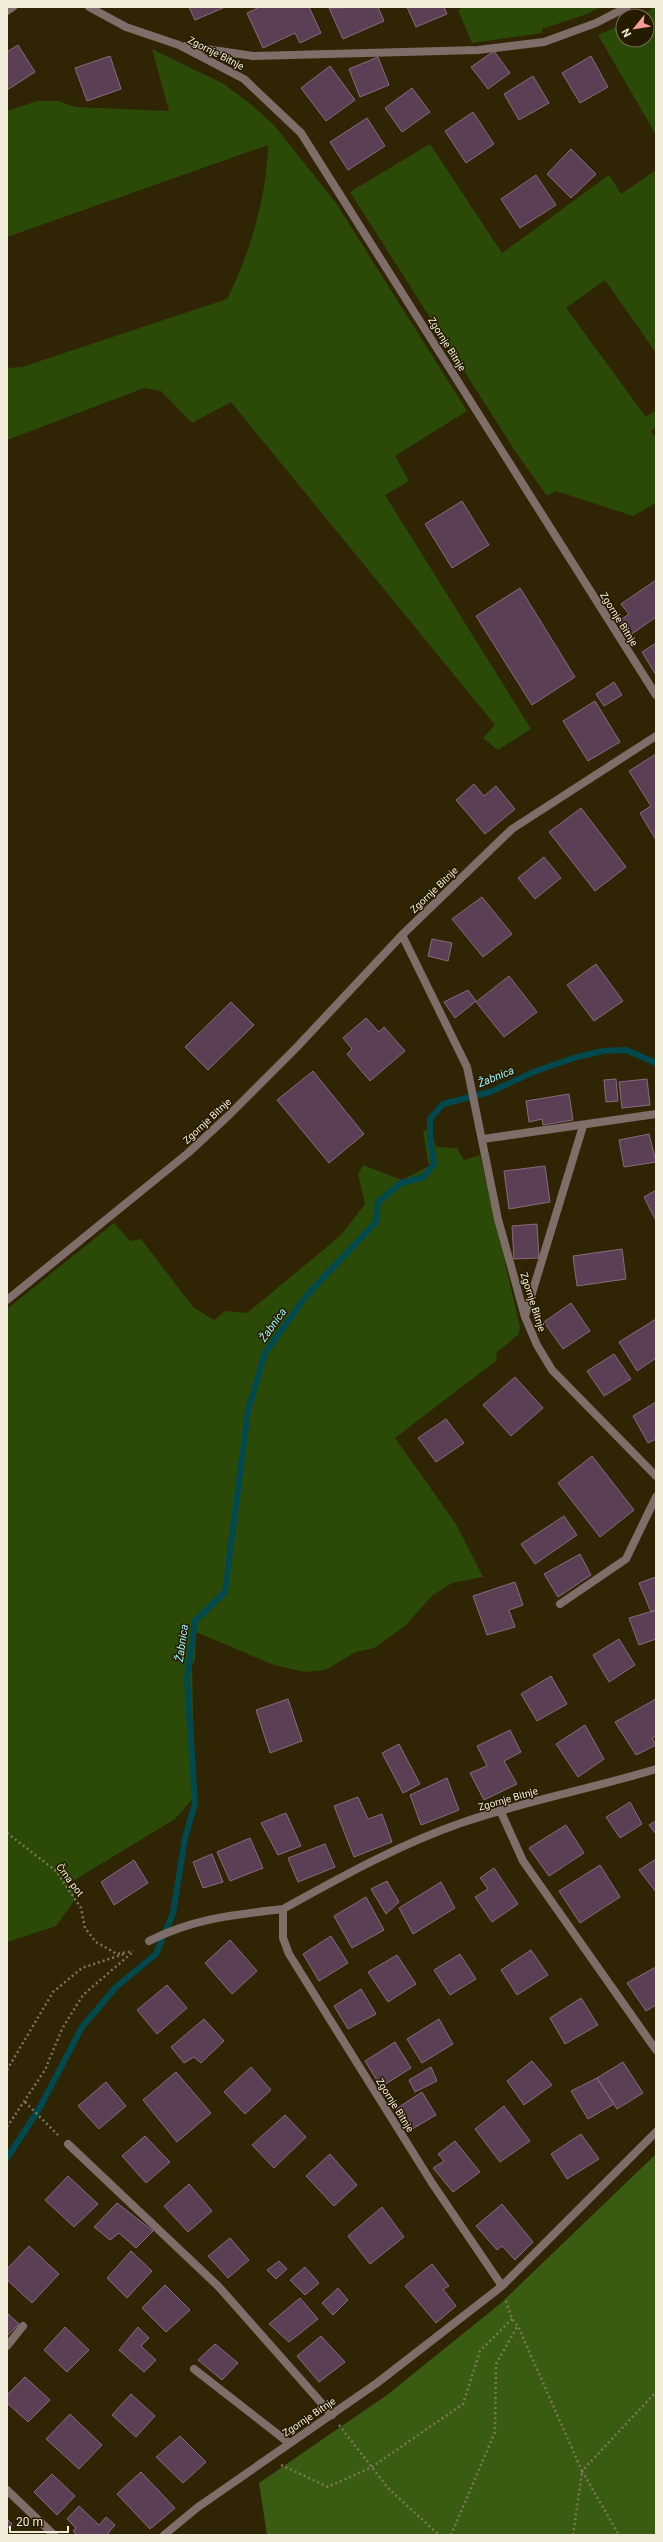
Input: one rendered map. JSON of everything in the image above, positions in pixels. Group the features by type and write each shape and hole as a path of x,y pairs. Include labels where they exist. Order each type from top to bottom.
{"street":[{"path":"7,10 13,7"},
{"name":"Zgornje Bitnje","path":"89,7 126,27 179,45 244,79 301,133 656,695"},
{"name":"Zgornje Bitnje","path":"179,45 253,56 478,50 544,42 596,23 627,7"},
{"name":"Zgornje Bitnje","path":"7,1300 188,1153 222,1122 296,1048 402,935 512,829 656,736"},
{"name":"Zgornje Bitnje","path":"402,935 467,1067 477,1108 498,1219 525,1317 537,1345 552,1370 656,1476"},
{"path":"483,1139 583,1126 656,1114"},
{"path":"525,1317 583,1126"},
{"path":"560,1604 626,1559 656,1497"},
{"name":"Zgornje Bitnje","path":"164,2535 289,2442 332,2415 502,2286 432,2183 288,1954 283,1938 284,1909 390,1852 460,1824 500,1810 656,1769"},
{"path":"500,1810 523,1861 656,2050"},
{"path":"149,1942 176,1928 209,1918 284,1909"},
{"path":"502,2286 656,2132"},
{"path":"68,2144 219,2287 332,2415"},
{"path":"7,2346 23,2326"},
{"path":"194,2369 289,2442"},
{"path":"7,2490 54,2535"}],"path":[{"name":"Črna pot","path":"7,1833 56,1871 81,1908 85,1928 96,1942 117,1954 134,1951 149,1942"},
{"path":"7,2070 53,1992 82,1968 134,1951"},
{"path":"7,2127 45,2070 62,2029 83,1995 134,1951"},
{"path":"25,2102 29,2108 47,2125"},
{"path":"502,2286 512,2319 518,2326 582,2471 619,2535"},
{"path":"267,2459 328,2487 372,2467 464,2404 480,2351 512,2319"},
{"path":"451,2535 495,2432 496,2364 518,2326"},
{"path":"573,2535 582,2471 656,2392"},
{"path":"332,2415 388,2488 439,2535"}],"green space":[{"path":"464,7 601,7 587,14 542,29 542,33 472,43 458,10"},
{"path":"656,7 656,135 598,35 615,28 615,48 655,48 655,8 653,8"},
{"path":"152,49 224,84 248,102 274,125 336,203 467,411 395,456 409,481 385,495 531,729 498,750 483,738 495,725 231,402 192,423 161,391 144,388 7,440 7,368 22,367 227,299 243,263 261,204 267,164 268,145 7,237 7,111 37,101 59,101 75,107 169,111"},
{"path":"430,144 502,253 609,175 621,194 656,170 656,353 605,280 566,308 646,417 656,410 656,428 651,431 656,438 656,503 633,516 556,491 547,496 517,454 350,192"},
{"path":"430,1128 436,1147 457,1148 464,1160 480,1155 520,1327 519,1334 496,1353 497,1360 395,1438 456,1524 483,1577 452,1583 433,1595 405,1626 374,1648 356,1652 325,1670 305,1672 274,1665 196,1632 195,1661 192,1665 195,1796 175,1819 66,1885 74,1887 74,1901 56,1926 7,1942 7,1309 114,1223 130,1241 141,1239 193,1307 214,1320 225,1311 247,1313 340,1236 365,1204 358,1174 363,1165 402,1180 429,1166 423,1132"},
{"path":"656,2154 656,2535 267,2535 259,2483 387,2395 501,2303"}],"building":[{"path":"189,7 222,7 223,8 195,20"},
{"path":"260,7 309,7 321,33 300,43 295,33 263,48 247,13"},
{"path":"378,7 384,21 343,39 329,8"},
{"path":"407,7 444,7 447,14 416,27"},
{"path":"18,45 35,72 7,90 7,52"},
{"path":"494,51 510,73 488,89 471,67"},
{"path":"110,56 121,89 87,101 75,68"},
{"path":"591,56 608,87 580,103 562,73"},
{"path":"378,57 389,85 360,97 349,69"},
{"path":"330,66 355,100 326,121 301,88"},
{"path":"533,76 549,103 519,120 504,94"},
{"path":"412,88 430,112 402,132 385,108"},
{"path":"473,112 494,144 466,163 445,131"},
{"path":"367,118 385,146 348,170 330,142"},
{"path":"571,149 596,174 571,198 547,174"},
{"path":"536,175 556,205 520,228 501,199"},
{"path":"462,501 489,545 452,568 425,524"},
{"path":"656,580 656,617 629,636 619,621 629,614 621,604"},
{"path":"520,588 575,677 532,705 476,616"},
{"path":"656,643 656,675 642,652"},
{"path":"614,682 622,695 604,706 596,694"},
{"path":"595,701 620,742 588,761 563,721"},
{"path":"656,754 656,840 640,813 651,806 629,771"},
{"path":"474,784 484,796 496,786 515,809 485,834 456,800"},
{"path":"581,808 626,867 595,891 549,832"},
{"path":"544,857 561,878 535,899 518,878"},
{"path":"482,897 512,934 483,957 452,919"},
{"path":"432,939 452,943 448,961 428,956"},
{"path":"596,964 623,1001 594,1021 567,985"},
{"path":"509,976 537,1012 504,1037 476,1002"},
{"path":"468,990 476,1001 455,1018 444,1002"},
{"path":"231,1002 254,1025 208,1070 185,1047"},
{"path":"366,1018 379,1032 384,1027 405,1051 370,1081 347,1054 352,1049 343,1038"},
{"path":"313,1071 364,1134 329,1163 277,1100"},
{"path":"616,1079 618,1101 606,1102 604,1080"},
{"path":"647,1079 650,1105 622,1108 619,1082"},
{"path":"569,1094 573,1120 543,1125 542,1119 529,1122 526,1101"},
{"path":"649,1134 656,1162 624,1167 619,1140"},
{"path":"545,1166 550,1202 509,1209 504,1171"},
{"path":"656,1190 656,1221 644,1197"},
{"path":"537,1224 539,1258 514,1259 512,1226"},
{"path":"622,1249 626,1279 577,1286 573,1256"},
{"path":"571,1303 590,1331 563,1349 544,1322"},
{"path":"656,1319 656,1358 637,1371 619,1342"},
{"path":"614,1354 631,1379 604,1396 587,1371"},
{"path":"515,1377 543,1408 511,1436 483,1405"},
{"path":"656,1402 656,1439 648,1443 633,1416"},
{"path":"446,1419 464,1443 436,1462 418,1438"},
{"path":"592,1456 634,1510 600,1537 558,1483"},
{"path":"564,1516 577,1535 535,1564 521,1544"},
{"path":"580,1554 591,1575 558,1597 544,1574"},
{"path":"656,1577 656,1610 651,1612 639,1583"},
{"path":"515,1582 523,1605 509,1610 515,1627 487,1635 473,1596"},
{"path":"656,1610 656,1639 639,1645 629,1618"},
{"path":"619,1639 635,1665 609,1682 593,1655"},
{"path":"551,1676 567,1704 537,1721 521,1694"},
{"path":"288,1699 302,1741 270,1753 256,1710"},
{"path":"656,1699 656,1736 652,1738 656,1745 636,1755 615,1722"},
{"path":"585,1725 604,1759 578,1777 556,1744"},
{"path":"510,1730 521,1752 504,1761 517,1784 484,1800 470,1773 487,1766 477,1746"},
{"path":"399,1744 420,1784 403,1793 382,1753"},
{"path":"447,1778 459,1810 421,1825 410,1795"},
{"path":"358,1797 368,1819 382,1814 392,1842 354,1857 334,1806"},
{"path":"630,1802 642,1824 620,1838 606,1817"},
{"path":"286,1813 301,1846 278,1855 261,1823"},
{"path":"656,1821 656,1834 649,1825"},
{"path":"566,1825 584,1853 549,1876 529,1848"},
{"path":"250,1838 263,1868 230,1881 217,1852"},
{"path":"325,1844 335,1867 298,1882 288,1858"},
{"path":"212,1854 223,1882 203,1888 193,1862"},
{"path":"656,1859 656,1892 639,1870"},
{"path":"134,1860 148,1883 114,1905 101,1882"},
{"path":"600,1865 620,1897 580,1923 559,1891"},
{"path":"494,1868 518,1904 492,1922 475,1897 488,1889 480,1878"},
{"path":"387,1881 399,1902 386,1914 371,1889"},
{"path":"441,1882 455,1908 413,1934 399,1908"},
{"path":"366,1897 384,1930 352,1948 334,1916"},
{"path":"331,1936 348,1963 319,1981 303,1954"},
{"path":"230,1940 257,1971 232,1994 205,1963"},
{"path":"531,1950 548,1975 517,1995 501,1970"},
{"path":"460,1954 476,1979 450,1995 434,1970"},
{"path":"397,1955 416,1984 388,2002 368,1972"},
{"path":"656,1967 656,2005 646,2011 627,1983"},
{"path":"167,1985 187,2008 157,2034 137,2010"},
{"path":"361,1989 376,2014 348,2029 334,2006"},
{"path":"581,1998 598,2025 565,2044 550,2018"},
{"path":"204,2019 224,2041 201,2063 194,2057 184,2063 171,2047"},
{"path":"439,2019 453,2044 422,2063 407,2039"},
{"path":"395,2042 411,2068 381,2087 365,2061"},
{"path":"532,2061 552,2085 524,2105 507,2081"},
{"path":"623,2062 643,2093 617,2109 597,2078"},
{"path":"251,2067 271,2090 245,2114 224,2092"},
{"path":"431,2067 437,2081 415,2092 409,2080"},
{"path":"176,2072 211,2113 177,2142 143,2100"},
{"path":"597,2078 614,2104 588,2119 571,2091"},
{"path":"106,2082 126,2106 99,2129 78,2106"},
{"path":"422,2092 436,2115 409,2131 396,2109"},
{"path":"504,2106 530,2141 500,2162 475,2129"},
{"path":"285,2115 306,2137 274,2168 252,2145"},
{"path":"581,2134 599,2159 567,2179 551,2154"},
{"path":"145,2136 170,2162 146,2183 122,2156"},
{"path":"455,2141 480,2172 453,2192 433,2168 444,2161 438,2154"},
{"path":"330,2154 357,2185 334,2206 306,2176"},
{"path":"68,2176 98,2204 74,2227 45,2200"},
{"path":"189,2184 212,2211 188,2232 164,2206"},
{"path":"117,2203 153,2231 136,2248 119,2233 110,2240 94,2227"},
{"path":"502,2204 533,2242 515,2260 502,2246 497,2250 476,2226"},
{"path":"382,2207 404,2237 370,2264 348,2236"},
{"path":"230,2238 249,2260 228,2278 208,2256"},
{"path":"29,2246 59,2274 32,2303 7,2280 7,2269"},
{"path":"131,2251 152,2271 127,2298 107,2278"},
{"path":"279,2261 287,2269 276,2279 267,2270"},
{"path":"432,2264 449,2286 443,2289 456,2306 436,2323 405,2286"},
{"path":"305,2267 319,2283 305,2295 290,2280"},
{"path":"165,2285 190,2310 166,2332 142,2308"},
{"path":"338,2288 348,2300 333,2315 322,2303"},
{"path":"300,2298 318,2319 289,2342 269,2324"},
{"path":"7,2313 19,2324 7,2336"},
{"path":"65,2327 89,2350 67,2372 44,2350"},
{"path":"138,2327 149,2338 141,2346 156,2360 144,2372 119,2350"},
{"path":"321,2336 345,2362 319,2382 297,2356"},
{"path":"215,2344 238,2363 222,2380 198,2360"},
{"path":"25,2377 50,2400 28,2422 7,2403 7,2395"},
{"path":"131,2394 155,2416 136,2437 112,2415"},
{"path":"70,2414 102,2445 79,2469 46,2439"},
{"path":"180,2436 206,2462 183,2483 156,2457"},
{"path":"141,2472 175,2508 150,2529 117,2494"},
{"path":"52,2474 75,2496 57,2515 34,2492"},
{"path":"79,2506 99,2525 106,2517 115,2525 108,2533 110,2535 77,2535 73,2531 76,2528 67,2519"},
{"path":"7,2519 12,2524 7,2529"}],"waterway":[{"name":"Žabnica","path":"7,2158 39,2109 82,2027 116,1987 156,1954 173,1913 185,1838 195,1803 187,1679 195,1621 225,1592 248,1410 265,1353 307,1295 376,1222 378,1202 401,1183 424,1177 434,1164 430,1140 430,1119 443,1104 490,1092 536,1071 577,1057 603,1051 626,1050 656,1063"}]}
